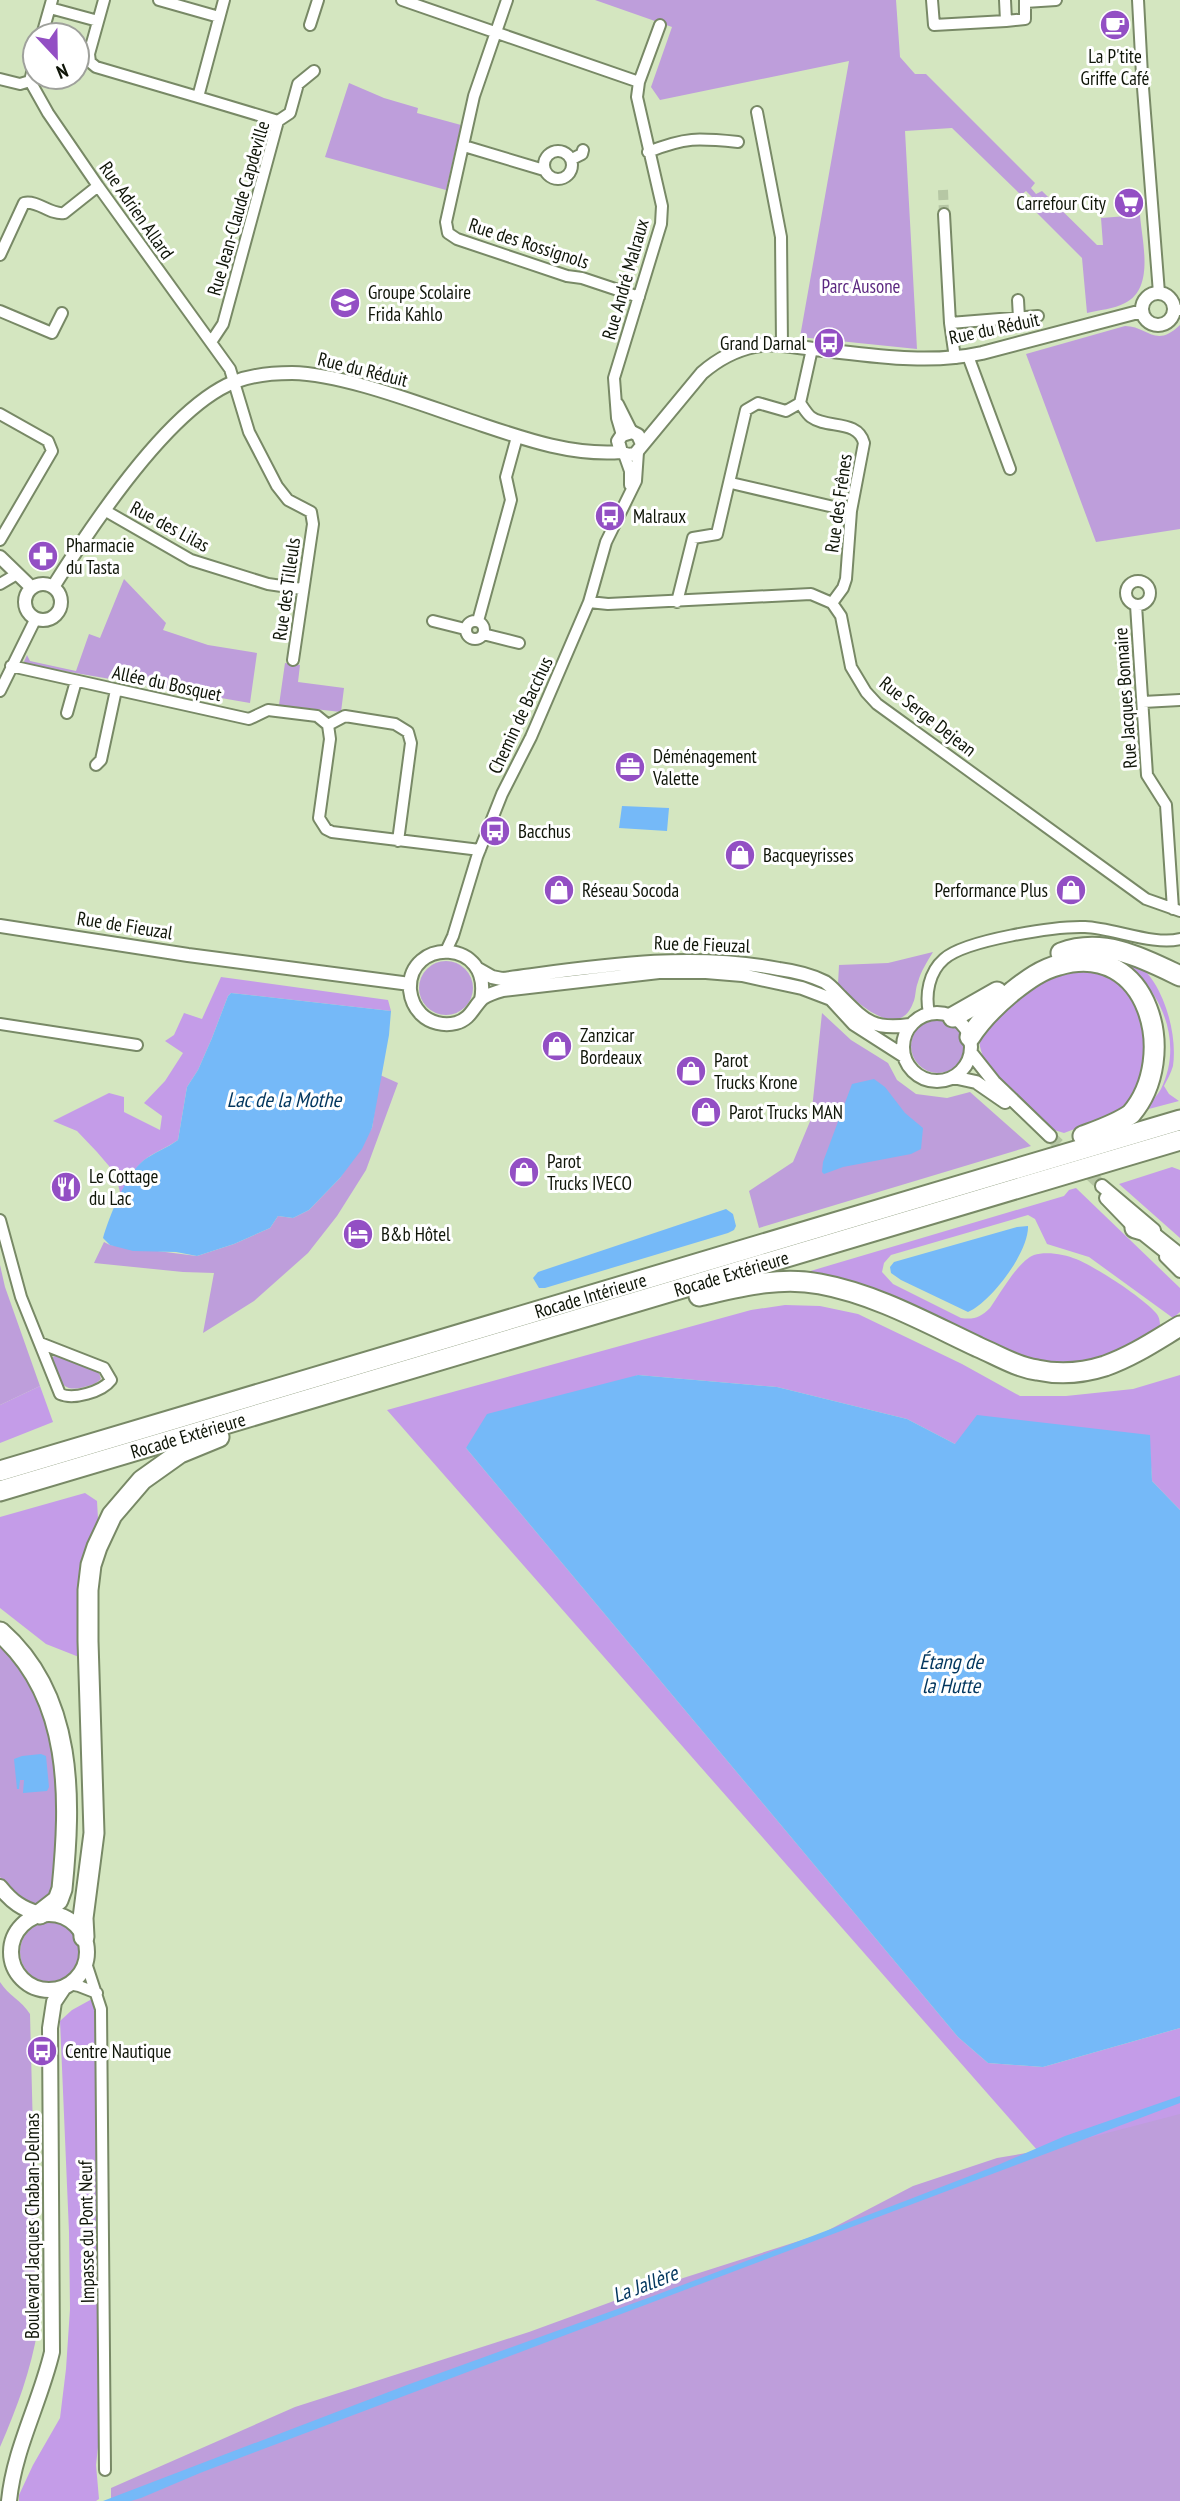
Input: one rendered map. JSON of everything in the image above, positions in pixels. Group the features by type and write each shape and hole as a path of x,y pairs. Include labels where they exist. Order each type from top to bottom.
{"highway":[{"path":"953,1017 988,999 1033,966 1066,951 1096,947 1117,950 1138,955 1180,976"},
{"path":"970,1045 985,1016 1025,982 1041,971 1059,964 1097,962 1127,974 1145,990 1159,1013 1166,1038 1164,1062 1156,1085 1142,1104 1124,1119 1105,1128 1037,1151 1019,1167"},
{"name":"Rocade Intérieure","path":"0,1471 1180,1119"},
{"name":"Rocade Extérieure","path":"0,1491 1180,1140"},
{"path":"1135,1228 1145,1231 1180,1257"},
{"path":"504,1342 751,1284 783,1281 819,1283 859,1293 1020,1367 1049,1372 1081,1371 1130,1357 1179,1326"},
{"path":"85,1937 82,1918 94,1833 88,1590 92,1565 105,1530 124,1499 142,1480 168,1460 338,1390"},
{"path":"0,1632 37,1677 52,1706 63,1746 66,1799 62,1889 58,1900 40,1914"}],"main road":[{"path":"0,1887 12,1901 24,1909 66,1917 85,1937 86,1963 81,1973 66,1986 50,1990 38,1988 28,1984 15,1968 11,1948 17,1930 12,1901"},
{"path":"17,1930 40,1914"},
{"name":"Boulevard Jacques Chaban-Delmas","path":"7,2494 52,2352 50,2028 54,2002 66,1986"},
{"name":"Boulevard Jacques Chaban-Delmas","path":"38,1988 45,2001 50,2028"}],"street":[{"path":"104,0 89,54 90,62 96,67 278,121"},
{"path":"159,0 219,17"},
{"path":"198,97 224,0"},
{"path":"310,25 318,0"},
{"path":"402,0 639,82 660,25"},
{"name":"Rue des Rossignols","path":"507,0 474,96 446,222 448,233 457,239 562,275 582,278 639,297"},
{"path":"932,0 934,25 1026,19 1025,1 1056,0"},
{"path":"1005,0 1006,21"},
{"path":"1138,0 1159,293"},
{"path":"47,21 51,4 98,20"},
{"name":"Rue Jean-Claude Capdeville","path":"211,342 223,324 278,121 290,113 298,85 314,71"},
{"path":"0,79 21,84"},
{"name":"Rue André Malraux","path":"629,443 617,402 614,378 661,224 662,206 637,97 639,82"},
{"name":"Rue Adrien Allard","path":"36,91 98,186 230,369 234,382"},
{"path":"757,112 781,237 782,345"},
{"path":"648,152 676,141 698,138 738,142"},
{"path":"464,146 544,170 553,179 565,178 573,169 572,159 566,153 552,152 545,159 544,170"},
{"path":"572,159 582,155 583,150"},
{"path":"0,255 24,203 30,201 58,214 64,213 98,186"},
{"path":"944,214 950,323 1010,470"},
{"path":"1159,293 1172,301 1177,310 1167,323 1158,326 1149,323 1142,312 1146,298 1159,293"},
{"path":"1018,300 1019,318"},
{"path":"0,311 52,333 62,313"},
{"name":"Rue du Réduit","path":"53,587 104,510 170,430 210,395 234,382 271,374 320,376 412,402 517,437 585,450 629,443 668,413 713,363 734,352 756,346 782,345 894,359 962,357 1142,312"},
{"path":"950,323 1038,316"},
{"path":"677,602 693,538 717,534 746,411 758,403 786,411 800,403 813,349"},
{"name":"Rue des Tilleuls","path":"234,382 249,432 277,486 288,500 305,507 313,517 293,660"},
{"name":"Rue des Frênes","path":"800,403 811,418 855,429 863,436 864,443 851,510 846,579 832,603"},
{"path":"0,414 48,441 52,451 0,540"},
{"path":"478,621 511,500 506,477 517,437"},
{"name":"Chemin de Bacchus","path":"446,951 502,794 531,737 589,601 606,542 636,481 629,443"},
{"path":"731,483 851,510"},
{"name":"Rue des Lilas","path":"104,510 191,560 268,584 302,589"},
{"path":"0,557 32,588"},
{"path":"0,584 17,574"},
{"path":"42,584 53,587 61,602 57,613 47,619 36,618 28,612 25,602 32,588 42,584"},
{"path":"589,601 606,604 677,602 811,594 832,603"},
{"name":"Rue Serge Dejean","path":"832,603 841,616 851,667 877,704 1146,899 1177,910"},
{"name":"Rue Jacques Bonnaire","path":"1136,605 1147,775 1166,805 1177,910"},
{"path":"0,691 36,618"},
{"path":"433,621 466,629"},
{"path":"483,634 484,626 478,621 470,622 466,629 468,637 474,639 483,634 519,643"},
{"name":"Allée du Bosquet","path":"11,666 249,719 268,710 317,716 328,725"},
{"path":"67,713 76,681"},
{"path":"96,765 101,760 116,690"},
{"path":"1143,702 1180,700"},
{"path":"398,841 411,743 408,732 399,725 345,716 328,725 330,739 319,818 321,824 332,832 398,841 480,850"},
{"name":"Rue de Fieuzal","path":"0,926 188,955 410,984 410,996 415,1007 433,1022 445,1024 457,1023 473,1013 481,1000 503,990 612,976 694,972 741,975 802,988 831,999 854,1024 904,1056"},
{"path":"929,1013 929,986 936,968 946,957 962,949 1041,930 1063,928 1109,930 1169,942 1180,939"},
{"path":"410,984 412,974 426,957 446,951"},
{"name":"Rue de Fieuzal","path":"446,951 464,955 492,977 502,979 661,961 745,963 782,969 826,983 860,1016 878,1025 888,1028 910,1026"},
{"path":"478,968 482,978 481,1000"},
{"path":"953,1077 976,1082 987,1088 1047,1137 994,1082 970,1045 961,1022 953,1017 929,1013 910,1026 903,1040 904,1056 912,1071 928,1080 937,1081 953,1077 965,1067 970,1045"},
{"path":"0,1024 137,1045"},
{"path":"1180,1257 1099,1187 1135,1228 1180,1272"},
{"path":"0,1220 20,1297 60,1394 64,1396 100,1389 111,1380 104,1368 40,1343"},
{"name":"Impasse du Pont Neuf","path":"86,1963 101,2009 105,2470"},
{"path":"66,1986 79,1986 97,1993"}],"green space":[{"name":"Parc Ausone","path":"595,0 896,0 900,57 915,74 926,74 1035,183 1031,188 1036,194 1042,191 1097,245 1103,245 1101,218 1140,215 1144,264 1140,287 1125,303 1087,313 1082,258 1030,206 1033,198 1026,191 1021,195 952,128 905,131 917,349 800,337 849,61 660,100 651,87 672,27"},
{"path":"349,83 384,98 418,108 417,113 461,125 446,190 325,157"},
{"path":"1180,325 1180,529 1096,542 1026,354 1125,326 1158,336 1171,332"},
{"path":"124,579 166,623 163,630 208,645 257,653 250,703 23,664 27,655 30,661 76,671 89,634 100,638"},
{"path":"285,663 300,665 298,682 344,688 341,712 279,705"},
{"path":"933,952 921,974 913,1003 906,1014 897,1019 887,1019 865,1008 838,984 839,965 888,963"},
{"path":"446,961 465,969 473,988 465,1007 446,1015 427,1007 419,988 427,969"},
{"path":"822,1013 851,1040 888,1063 897,1080 916,1094 947,1098 970,1092 1031,1146 759,1228 749,1191 793,1162 811,1119"},
{"path":"938,1019 957,1027 965,1046 957,1065 938,1073 919,1065 911,1046 919,1027"},
{"path":"380,1075 398,1083 366,1170 337,1216 308,1253 254,1301 203,1333 214,1273 94,1263 104,1242 197,1256 270,1228 278,1216 293,1218 309,1210 340,1178 372,1128"},
{"path":"0,1265 5,1287 40,1386 0,1405"},
{"path":"55,1355 98,1370 101,1379 86,1387 73,1389 63,1385 51,1359"},
{"path":"0,1643 19,1659 53,1727 61,1826 52,1898 35,1907 21,1901 0,1877"},
{"path":"50,1922 67,1927 75,1935 80,1952 75,1969 67,1977 50,1982 33,1977 25,1969 20,1952 25,1935 33,1927"},
{"path":"0,1982 30,2014 38,2328 23,2389 0,2447"},
{"path":"1180,2099 1180,2501 111,2501 111,2488 295,2407 821,2234 913,2186 997,2158 1038,2151"}],"shaded area":[{"path":"1113,954 1129,958 1141,966 1159,991 1170,1021 1174,1052 1173,1066 1164,1086 1169,1094 1179,1101 1145,1110 1161,1089 1167,1074 1170,1059 1168,1030 1150,990 1137,974 1119,963"},
{"path":"1075,970 1102,974 1129,985 1159,1051 1122,1111 1064,1133 1051,1129 996,1077 981,1052 979,1038 1003,1008 1052,975"},
{"path":"221,977 388,1000 391,1011 231,993 198,1070 187,1087 178,1140 143,1161 121,1196 115,1173 97,1152 77,1131 53,1121 109,1093 124,1097 124,1112 160,1130 162,1116 144,1103 165,1081 183,1053 165,1041 174,1035 184,1013 202,1019"},
{"path":"1172,1167 1180,1170 1180,1238 1119,1184"},
{"path":"1076,1188 1180,1288 1180,1312 1173,1318 1089,1257 1047,1244 1035,1219 1028,1215 891,1255 884,1263 882,1272 893,1284 961,1318 970,1319 980,1316 990,1308 1028,1258 1044,1253 1076,1259 1130,1291 1149,1306 1160,1320 1160,1328 1100,1362 1042,1367 797,1275 1064,1196 1069,1190"},
{"path":"785,1305 820,1306 858,1314 962,1364 1020,1396 1066,1396 1133,1389 1180,1375 1180,1510 1152,1481 1149,1435 955,1444 907,1419 777,1387 638,1375 466,1448 958,2037 988,2063 1043,2067 1180,2028 1180,2114 1038,2151 387,1410 751,1310"},
{"path":"40,1386 53,1422 0,1443 0,1405"},
{"path":"85,1493 97,1501 98,1519 80,1590 79,1657 46,1644 0,1608 0,1517"},
{"path":"92,1999 95,2007 97,2045 96,2465 99,2499 19,2501 19,2495 33,2465 60,2418 70,2309 60,2021 72,2010"}],"water":[{"path":"622,806 669,808 667,831 619,828"},
{"name":"Lac de la Mothe","path":"231,993 391,1011 372,1128 362,1149 340,1178 309,1210 293,1218 278,1216 270,1228 234,1244 197,1256 176,1252 133,1251 110,1245 103,1238 114,1208 131,1175 144,1160 178,1140 187,1087 198,1070"},
{"path":"874,1079 885,1087 905,1113 923,1128 921,1149 911,1154 843,1167 824,1174 823,1162 852,1084"},
{"path":"726,1209 733,1214 736,1226 728,1233 545,1288 539,1288 533,1278 538,1272"},
{"path":"1028,1226 1022,1249 1007,1275 987,1298 968,1312 891,1273 890,1267 894,1262"},
{"name":"Étang de la Hutte","path":"638,1375 777,1387 907,1419 955,1444 977,1415 1150,1435 1152,1481 1180,1510 1180,2028 1043,2067 988,2063 958,2037 466,1448 487,1414"},
{"path":"41,1754 46,1756 49,1787 47,1791 23,1793 24,1780 20,1780 17,1789 14,1759"},
{"path":"1180,2096 1180,2103 200,2473 141,2498 131,2501 103,2501 407,2385 905,2201 1065,2136"}],"tunnel":[{"path":"943,190 944,214"},
{"path":"1050,1136 1102,1186"}],"place":[{"name":"La P'tite Griffe Café","path":"1115,25"},
{"name":"Carrefour City","path":"1129,203"},
{"name":"Groupe Scolaire Frida Kahlo","path":"345,303"},
{"name":"Grand Darnal","path":"829,343"},
{"name":"Malraux","path":"610,516"},
{"name":"Pharmacie du Tasta","path":"43,556"},
{"name":"Déménagement Valette","path":"630,767"},
{"name":"Bacchus","path":"495,831"},
{"name":"Bacqueyrisses","path":"740,855"},
{"name":"Réseau Socoda","path":"559,890"},
{"name":"Performance Plus","path":"1071,890"},
{"name":"Zanzicar Bordeaux","path":"557,1046"},
{"name":"Parot Trucks Krone","path":"691,1071"},
{"name":"Parot Trucks MAN","path":"706,1112"},
{"name":"Parot Trucks IVECO","path":"524,1172"},
{"name":"Le Cottage du Lac","path":"66,1187"},
{"name":"B&b Hôtel","path":"358,1234"},
{"name":"Centre Nautique","path":"42,2051"}],"water label":[{"name":"La Jallère","path":"645,2284"}]}
